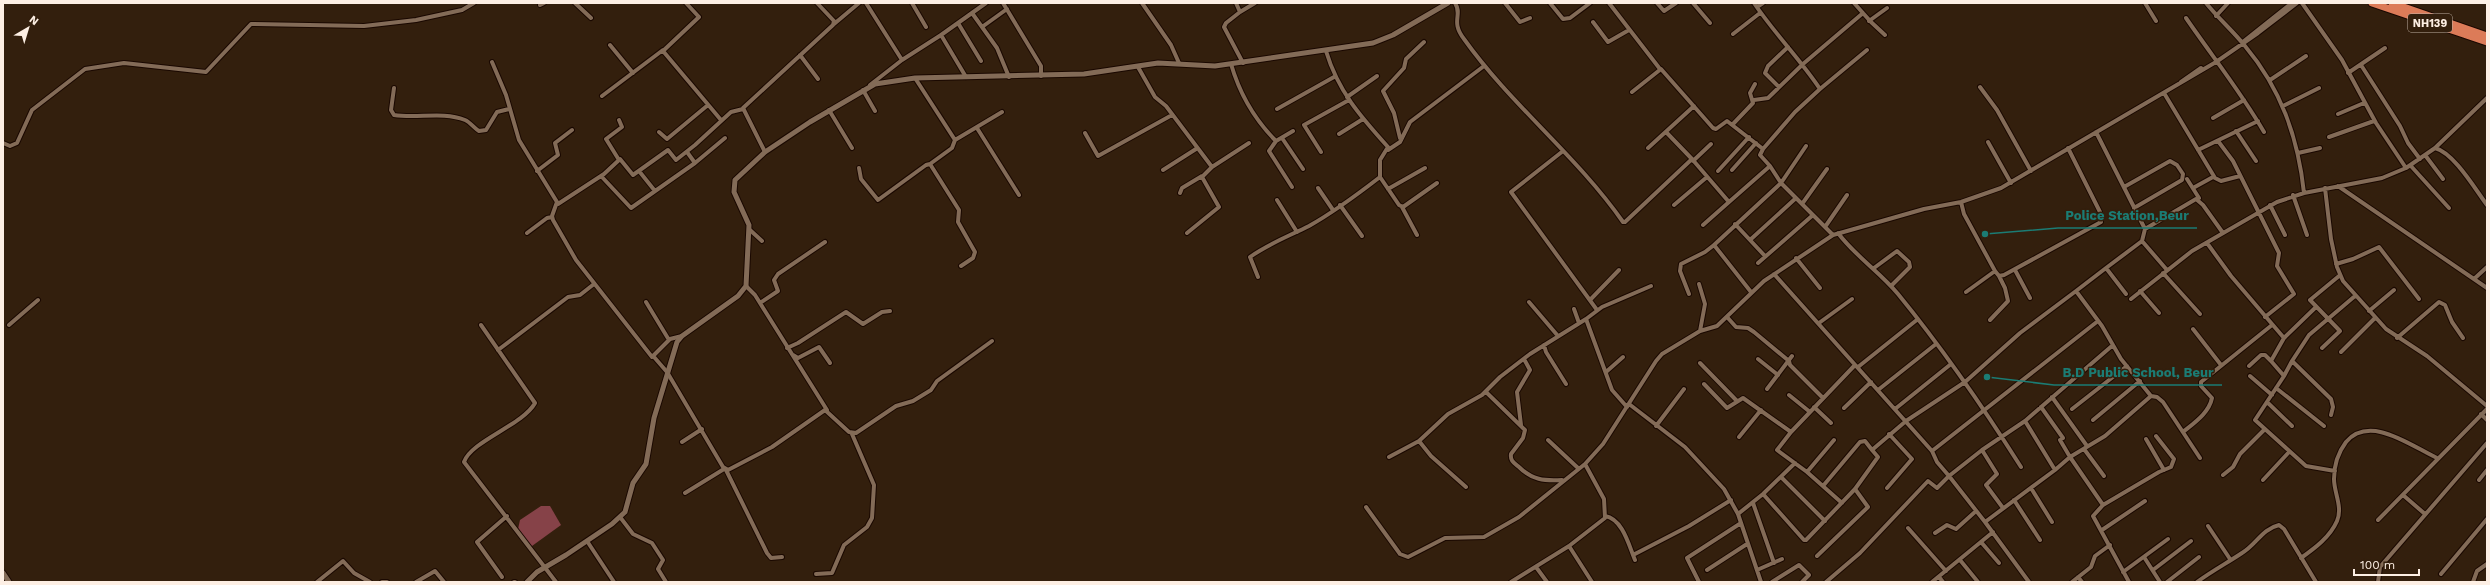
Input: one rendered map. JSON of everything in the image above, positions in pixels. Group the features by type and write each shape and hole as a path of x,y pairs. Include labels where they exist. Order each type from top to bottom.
{"highway":[{"name":"NH139","path":"2372,3 2409,12 2487,36"},
{"name":"NH139","path":"2392,3 2409,12 2487,42"}],"street":[{"path":"3,143 10,146 17,143 32,110 87,68 124,63 206,72 217,62 247,25 361,26 416,20 462,10 474,3"},
{"path":"575,3 591,18"},
{"path":"602,96 663,50 699,17 686,3"},
{"path":"817,3 834,24"},
{"path":"619,120 622,127 606,139 633,174 668,150 676,160 687,152 721,120 733,111 742,109 834,24 859,3"},
{"path":"866,3 902,60"},
{"path":"912,3 926,27"},
{"path":"654,357 669,340 682,336 738,296 746,286 750,230 748,220 733,186 741,173 765,152 869,86 902,60 941,35 986,3"},
{"path":"1003,3 1041,66 1041,76"},
{"path":"1142,3 1171,45 1179,63"},
{"path":"1236,3 1240,12"},
{"path":"1243,63 1224,27 1226,23 1240,12 1255,3"},
{"path":"869,86 915,78 1009,77 1094,73 1158,63 1179,63 1210,67 1243,63 1326,51 1381,41 1448,3"},
{"path":"1455,3 1458,10 1457,28 1484,66 1595,185 1624,222 1711,144"},
{"path":"1505,3 1520,22 1530,18"},
{"path":"1550,3 1563,19 1570,18 1590,3"},
{"path":"1610,3 1660,69 1713,128 1716,128 1725,121 1733,124 1763,149"},
{"path":"1657,3 1664,11 1676,3"},
{"path":"1693,3 1710,23"},
{"path":"1754,3 1760,13 1803,64 1820,89"},
{"path":"1757,7 1763,3"},
{"path":"2145,3 2156,21"},
{"path":"2206,3 2216,16 2243,43 2270,80 2283,106 2298,153 2304,193"},
{"path":"2216,16 2228,3"},
{"path":"2243,43 2292,3"},
{"path":"1366,507 1400,554 1408,557 1445,538 1484,537 1519,517 1563,480 1585,464 1604,444 1662,354 1700,331 1716,326 1728,317 1751,292 1796,258 1838,233 1924,209 1961,202 1987,194 2011,182 2215,62 2297,3"},
{"path":"2302,3 2342,60 2374,121 2406,168"},
{"path":"1856,4 1870,21 1885,35"},
{"path":"1870,21 1887,8"},
{"path":"982,27 1007,9"},
{"path":"972,13 1004,60 1009,77"},
{"path":"1733,34 1760,13"},
{"path":"1733,124 1754,100 1768,98 1803,64 1863,13"},
{"path":"2186,18 2215,62 2244,100 2264,132"},
{"path":"1593,22 1608,42 1629,30"},
{"path":"958,23 981,61"},
{"path":"941,35 966,77"},
{"path":"1393,148 1401,134 1383,91 1404,68 1406,59 1424,42"},
{"path":"610,45 633,73"},
{"path":"1779,87 1765,72 1768,66 1788,47"},
{"path":"2348,73 2385,48"},
{"path":"663,50 721,120"},
{"path":"1833,235 1781,183 1760,154 1795,112 1867,50"},
{"path":"1326,51 1334,77 1348,99 1388,150"},
{"path":"800,55 818,78"},
{"path":"2270,80 2306,56"},
{"path":"492,62 519,140 558,204"},
{"path":"1231,64 1246,104 1261,126 1276,141"},
{"path":"2361,64 2400,126 2408,143 2420,159"},
{"path":"1417,235 1402,207 1380,177 1380,160 1388,150 1393,148 1402,140 1405,129 1410,122 1484,66"},
{"path":"1138,67 1155,97 1165,105 1196,149 1212,167"},
{"path":"1632,92 1660,69"},
{"path":"1321,152 1304,125 1348,99 1377,76"},
{"path":"1277,109 1334,77"},
{"path":"915,78 955,140"},
{"path":"1754,100 1750,93 1755,84"},
{"path":"1980,87 1998,110 2031,171"},
{"path":"394,88 391,110 394,115 446,116 464,120 479,131 486,130 497,112 509,109"},
{"path":"2283,106 2319,88"},
{"path":"863,90 875,111"},
{"path":"2164,93 2213,177 2221,181 2240,176"},
{"path":"2131,299 2167,270 2207,243 2270,205 2293,195 2382,178 2406,168 2435,148 2487,98"},
{"path":"2213,118 2244,100"},
{"path":"2338,114 2364,103"},
{"path":"659,132 667,139 708,105"},
{"path":"1648,148 1694,106"},
{"path":"742,109 765,152"},
{"path":"829,110 852,148"},
{"path":"859,168 861,179 878,200 952,148 955,140 1002,112"},
{"path":"1085,133 1098,156 1172,115"},
{"path":"1339,134 1363,119"},
{"path":"2198,150 2258,121"},
{"path":"2329,137 2374,121"},
{"path":"977,128 1019,195"},
{"path":"537,171 558,156 555,144 572,130"},
{"path":"2236,131 2256,161"},
{"path":"1292,187 1269,151 1276,141 1293,132"},
{"path":"1666,132 1730,202"},
{"path":"1872,450 1906,421 1965,382 2020,333 2142,241 2146,232 2145,228 2096,132"},
{"path":"1718,171 1749,137"},
{"path":"601,176 630,208 695,163 725,138"},
{"path":"1282,138 1304,169"},
{"path":"2218,141 2233,161 2279,252 2277,266 2294,294 2265,317"},
{"path":"1988,142 2011,182"},
{"path":"1180,193 1182,187 1202,176 1212,167 1249,143"},
{"path":"1732,170 1756,144"},
{"path":"1689,294 1680,271 1680,264 1705,252 1714,245 1781,183 1806,146"},
{"path":"1999,276 2015,270 2101,222 2102,215 2068,148"},
{"path":"2298,153 2320,148"},
{"path":"2435,148 2441,150 2454,162 2487,204"},
{"path":"1164,170 1196,149"},
{"path":"1563,151 1511,192 1597,310"},
{"path":"687,152 695,163"},
{"path":"2425,155 2443,179"},
{"path":"552,217 558,204 601,176 620,159"},
{"path":"2124,187 2170,161 2177,165 2183,174 2182,180 2134,208"},
{"path":"930,164 959,210 958,222 975,252 974,258 962,266"},
{"path":"2410,165 2449,208"},
{"path":"1703,225 1770,166"},
{"path":"1388,189 1426,168"},
{"path":"1802,204 1828,169"},
{"path":"639,171 655,191"},
{"path":"1187,233 1218,207 1202,176"},
{"path":"1258,277 1250,257 1268,245 1297,232 1333,210 1380,177"},
{"path":"1674,205 1707,177"},
{"path":"2193,188 2213,177"},
{"path":"2186,178 2199,198"},
{"path":"1402,207 1437,183"},
{"path":"2338,186 2487,288"},
{"path":"1318,188 1333,210"},
{"path":"2325,188 2328,222 2336,264 2340,276 2355,296 2375,318 2397,338 2422,352 2487,407 2378,520"},
{"path":"1825,227 1847,195"},
{"path":"2293,195 2307,235"},
{"path":"1750,240 1796,198"},
{"path":"2145,228 2196,199 2203,205 2223,233"},
{"path":"1277,200 1297,232"},
{"path":"1961,202 1964,214 1999,276 2008,301 1990,320"},
{"path":"1340,205 1362,236"},
{"path":"2270,205 2285,235"},
{"path":"1758,263 1813,215"},
{"path":"527,233 547,218 552,217"},
{"path":"552,217 574,257 594,284 667,372 725,469 767,554 771,558 782,557"},
{"path":"1735,224 1765,256"},
{"path":"750,230 762,241"},
{"path":"1838,233 1850,247 1874,268 1891,286 1918,319 1985,410 2021,467"},
{"path":"2142,241 2167,270"},
{"path":"760,303 778,291 774,280 778,274 825,242"},
{"path":"2207,243 2265,317 2284,338"},
{"path":"1714,245 1751,292"},
{"path":"2336,264 2353,259 2379,247 2419,299"},
{"path":"1874,268 1896,251 1909,262 1910,267 1891,286"},
{"path":"1796,258 1820,288"},
{"path":"2474,279 2487,267"},
{"path":"2106,268 2126,294"},
{"path":"1590,300 1619,270"},
{"path":"2015,270 2030,298"},
{"path":"1966,292 1995,271"},
{"path":"2163,273 2200,314"},
{"path":"1774,274 1932,451 1937,462 1993,532 2029,582"},
{"path":"2322,348 2340,331 2316,307 2311,298 2340,276"},
{"path":"498,350 568,297 580,295 594,284"},
{"path":"1699,284 1705,304 1700,331"},
{"path":"746,286 751,289 827,410 852,434 874,485 872,518 866,526 844,545 832,573 816,574"},
{"path":"1389,458 1419,441 1448,414 1486,392 1500,377 1524,358 1586,319 1597,310 1633,292 1651,286"},
{"path":"2369,311 2394,290"},
{"path":"2076,291 2098,321 2127,366 2151,396"},
{"path":"2140,291 2159,313"},
{"path":"2335,471 2311,468 2289,452 2255,420 2272,396 2302,342 2355,296"},
{"path":"1819,324 1852,299"},
{"path":"9,324 38,300"},
{"path":"646,302 669,340"},
{"path":"1529,302 1558,336"},
{"path":"2397,338 2439,302 2445,305 2452,322 2463,338"},
{"path":"2271,361 2284,338 2316,307"},
{"path":"1574,309 1579,323"},
{"path":"787,348 798,344 846,312 863,324 880,313 890,312"},
{"path":"1728,317 1736,327 1748,328 1789,361 1790,366 1823,398"},
{"path":"2341,352 2375,318"},
{"path":"1586,319 1616,396 1697,458 1718,480 1738,514 1761,582"},
{"path":"1842,503 1807,472 1777,450 1814,407 1856,366 1918,319"},
{"path":"1932,451 2098,321"},
{"path":"481,325 534,404 472,452 464,462 507,516 556,582"},
{"path":"2183,432 2203,414 2209,406 2212,398 2200,384 2221,365 2272,325"},
{"path":"2193,329 2221,365"},
{"path":"527,582 537,572 587,541 620,517 627,508 633,483 646,464 654,418 674,348 682,336"},
{"path":"852,434 900,404 913,401 930,390 937,381 992,341"},
{"path":"1878,390 1936,344"},
{"path":"1544,345 1546,352 1566,384"},
{"path":"1826,582 1860,553 1928,481 1937,488 1949,476 1982,450 2025,421 2113,345"},
{"path":"790,352 798,358 819,347 830,363"},
{"path":"2249,366 2263,355 2271,361 2284,376"},
{"path":"1767,389 1792,356"},
{"path":"1606,372 1623,357"},
{"path":"1524,358 1530,370 1517,392 1525,435 1511,454 1512,461 1529,476 1536,479 1563,480"},
{"path":"1758,359 1778,374"},
{"path":"2292,361 2331,399 2333,407 2331,414"},
{"path":"1700,363 1737,401"},
{"path":"1895,409 1951,364"},
{"path":"2072,409 2127,366"},
{"path":"2250,376 2272,396"},
{"path":"2093,420 2140,381"},
{"path":"1844,408 1871,382"},
{"path":"1704,384 1727,408 1743,398 1791,432"},
{"path":"2276,388 2324,426"},
{"path":"1656,426 1684,389"},
{"path":"1486,392 1508,415 1522,425"},
{"path":"1789,395 1810,412"},
{"path":"1985,522 2055,470 2070,457 2105,436 2151,396 2157,396 2163,402 2200,458"},
{"path":"2052,397 2104,476"},
{"path":"2267,402 2292,426"},
{"path":"1814,407 1831,423"},
{"path":"2041,407 2061,439 2070,457 2103,505"},
{"path":"685,493 725,469 772,447 827,410"},
{"path":"1739,437 1761,410"},
{"path":"2481,414 2487,420"},
{"path":"2025,421 2055,470"},
{"path":"682,442 702,429"},
{"path":"2301,558 2327,536 2338,520 2339,502 2335,488 2336,460 2342,447 2357,432 2368,429 2398,438 2437,458"},
{"path":"2223,475 2233,467 2240,454 2264,430"},
{"path":"1887,488 1912,459 1889,434"},
{"path":"2129,582 2093,516 2103,505 2171,467 2174,459 2156,436"},
{"path":"2146,439 2164,470"},
{"path":"1548,440 1578,468"},
{"path":"1807,472 1834,440"},
{"path":"1419,441 1431,456 1466,487"},
{"path":"1763,494 1804,540 1842,503 1878,457 1865,442 1860,442 1824,486"},
{"path":"2378,582 2380,567 2424,514 2487,443"},
{"path":"1982,450 1997,474 1986,485 2003,508"},
{"path":"2263,480 2289,452"},
{"path":"1738,514 1763,494 1794,463"},
{"path":"1511,582 1569,546 1594,528 1605,516 1604,499 1585,464"},
{"path":"2479,480 2487,470"},
{"path":"1781,477 1825,521"},
{"path":"1817,556 1868,507 1855,488"},
{"path":"2030,488 2052,522"},
{"path":"2403,495 2424,514"},
{"path":"1633,555 1689,526 1731,500"},
{"path":"2014,500 2040,540"},
{"path":"2102,530 2145,500"},
{"path":"1753,503 1774,563"},
{"path":"1935,533 1947,525 1956,528 1976,511"},
{"path":"502,577 477,542 507,516"},
{"path":"1605,516 1612,518 1619,526 1635,560"},
{"path":"620,517 633,534 654,545 663,560 658,569 666,582"},
{"path":"2441,574 2487,519"},
{"path":"1699,582 1687,558 1741,522"},
{"path":"2198,582 2243,553 2263,533 2279,525 2284,529 2316,582"},
{"path":"2208,526 2230,560"},
{"path":"1908,528 1946,571"},
{"path":"1932,582 1993,532"},
{"path":"2123,572 2168,539"},
{"path":"587,541 614,582"},
{"path":"2153,570 2191,541"},
{"path":"1981,542 1999,562"},
{"path":"1707,570 1747,544"},
{"path":"2072,582 2091,566 2095,556 2110,545"},
{"path":"1569,546 1592,582"},
{"path":"2144,557 2160,582"},
{"path":"2167,582 2199,557"},
{"path":"1757,570 1782,560"},
{"path":"1960,560 1978,582"},
{"path":"317,582 343,561 354,573 370,582"},
{"path":"2473,582 2477,571 2487,564"},
{"path":"1772,582 1799,565 1809,574 1802,582"},
{"path":"1536,567 1547,582"},
{"path":"416,582 435,571 444,582"},
{"path":"3,573 9,582"},
{"path":"1939,577 1943,582"},
{"path":"2078,577 2082,582"},
{"path":"382,582 387,582"}],"shaded area":[{"path":"541,506 550,506 561,525 532,546 527,545 518,529 520,520"}],"place":[{"name":"Police Station,Beur","path":"1985,234"},
{"name":"B.D Public School, Beur","path":"1987,377"}]}
